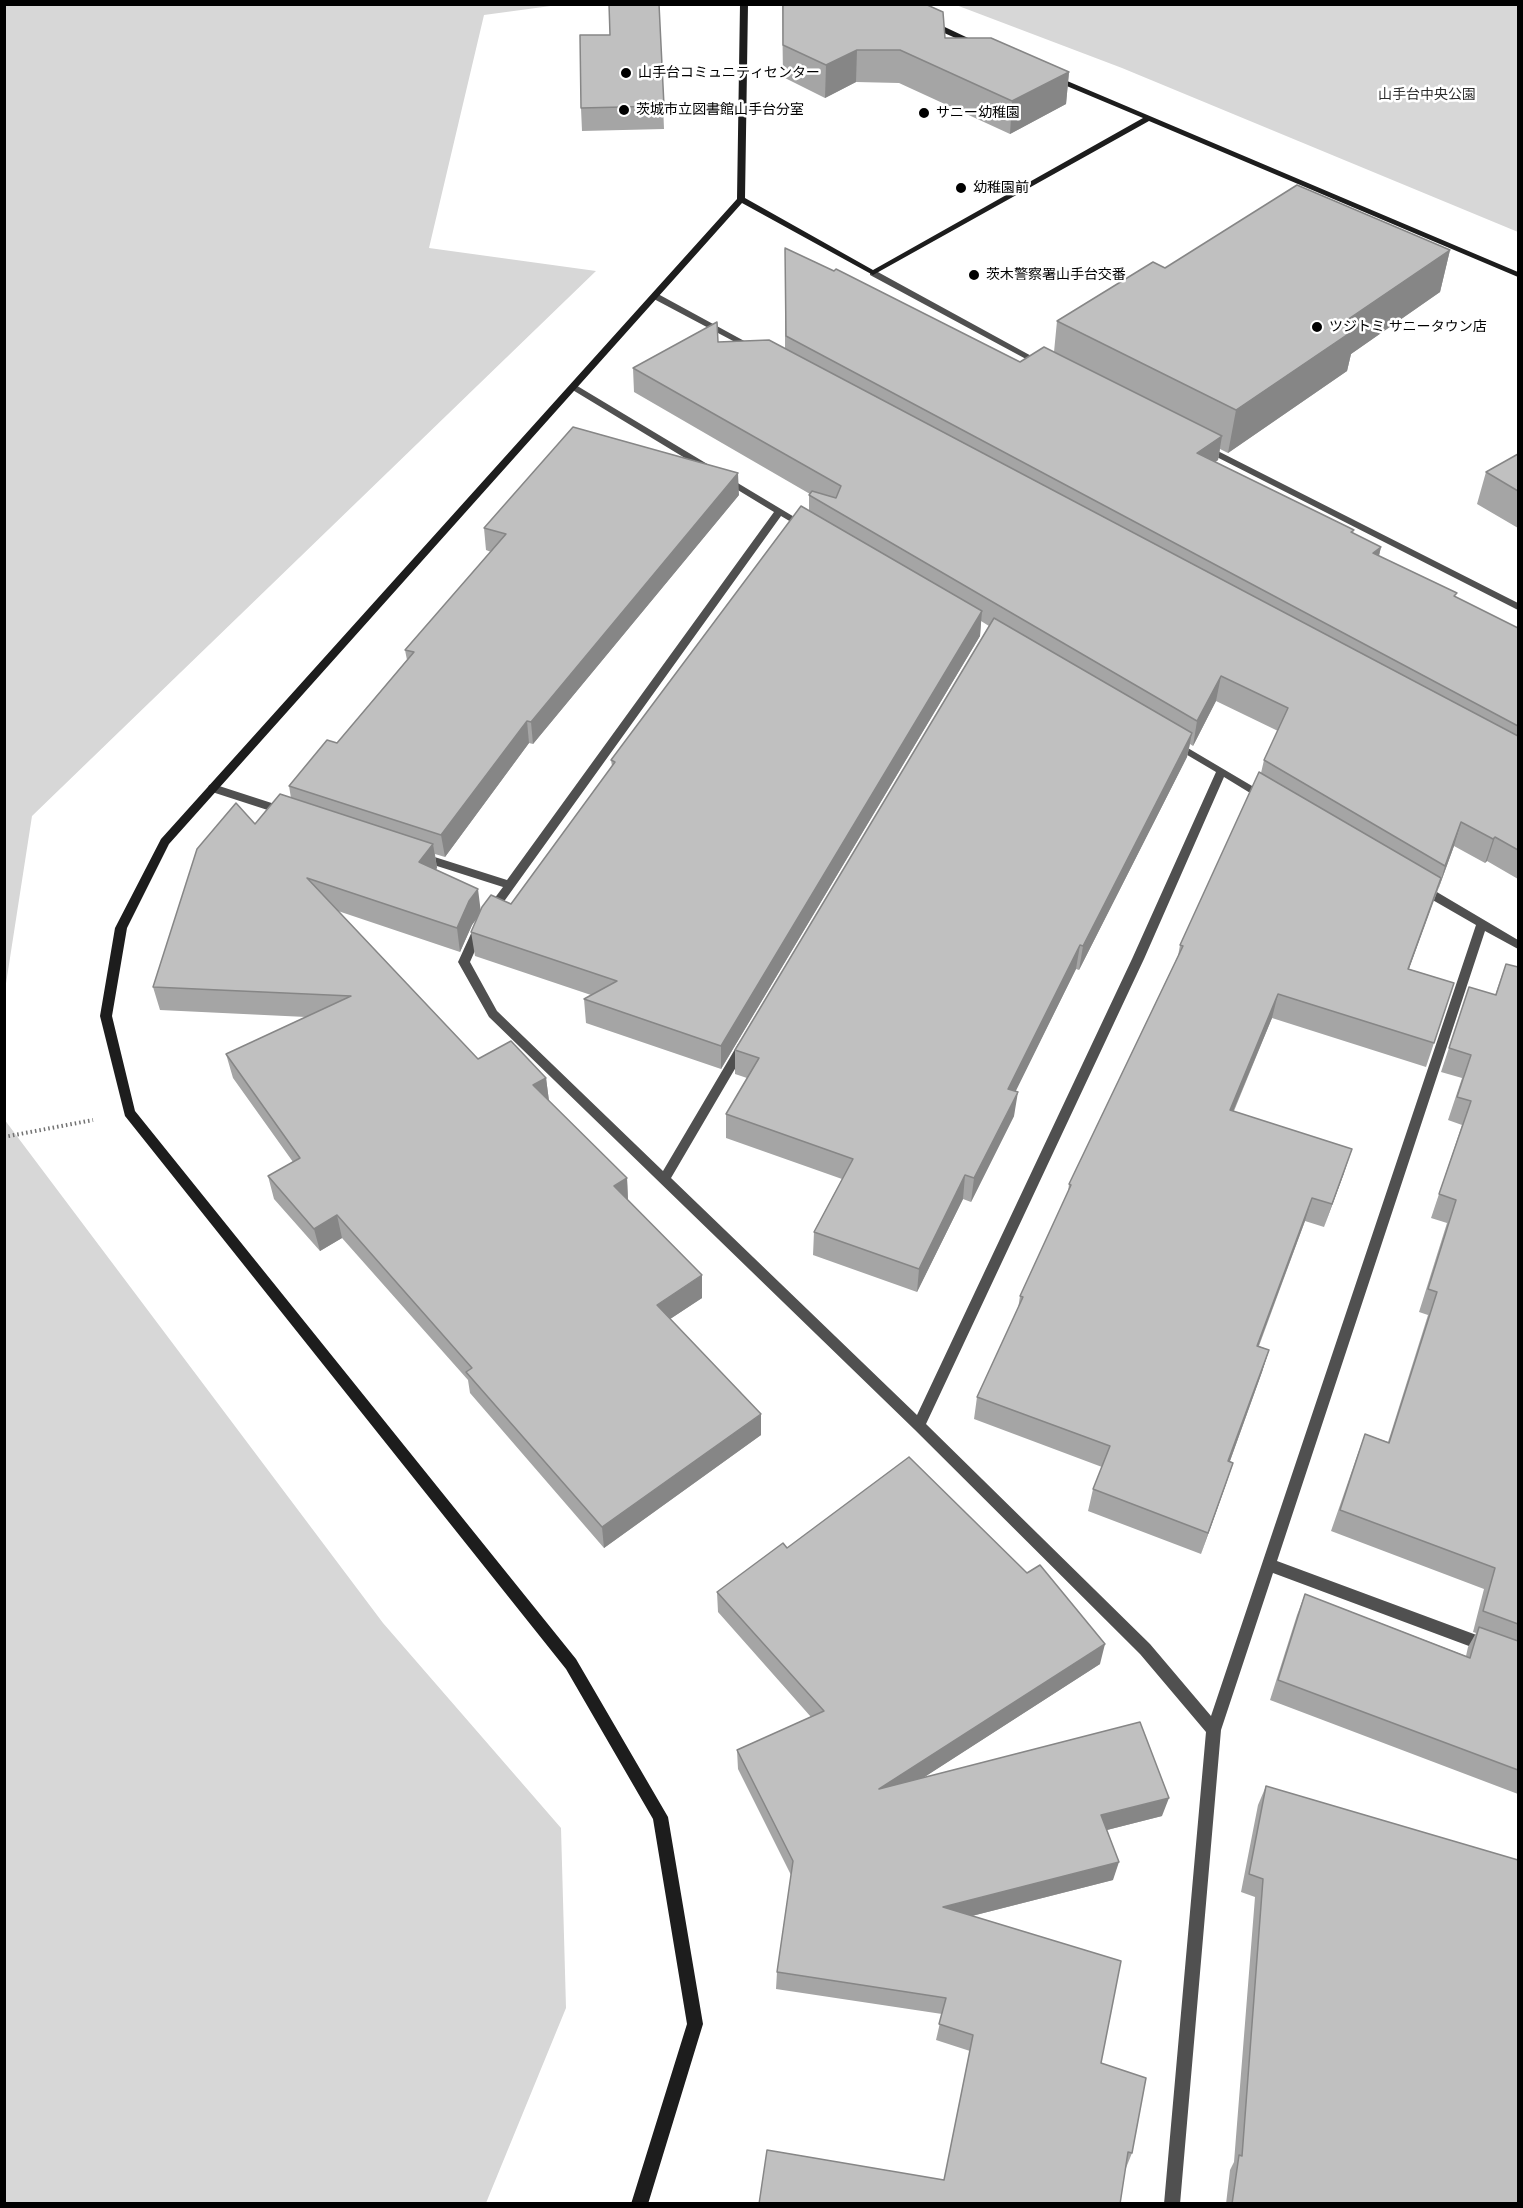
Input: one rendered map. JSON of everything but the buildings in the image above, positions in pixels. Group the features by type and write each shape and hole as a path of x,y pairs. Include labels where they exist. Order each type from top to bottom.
{"street":[{"path":"639,2204 695,2024 660,1817 571,1664 129,1113 106,1016 121,928 165,842 741,199 744,4"},
{"path":"921,20 986,48"},
{"path":"1040,72 1518,275"},
{"path":"873,273 1148,118"},
{"path":"741,199 1050,369"},
{"path":"655,296 764,354"},
{"path":"574,387 819,535"},
{"path":"1199,445 1518,607"},
{"path":"780,511 478,929 464,962 493,1014 555,1071 1145,1648 1214,1730"},
{"path":"1161,735 1272,800"},
{"path":"919,1425 1138,959 1222,771"},
{"path":"213,788 290,813"},
{"path":"411,853 509,885"},
{"path":"1412,883 1518,945"},
{"path":"1172,2204 1214,1730 1482,924"},
{"path":"664,1180 746,1041"},
{"path":"1270,1565 1497,1649"}],"path":[{"path":"4,1137 129,1113"}],"green space":[{"path":"5,4 558,5 484,15 429,248 596,271 32,816 5,990"},
{"name":"山手台中央公園","path":"956,5 1518,5 1518,232 1122,68"},
{"path":"4,1119 383,1623 561,1828 566,2008 486,2203 5,2203"}],"place":[{"name":"山手台コミュニティセンター","path":"626,73"},
{"name":"茨城市立図書館山手台分室","path":"624,110"},
{"name":"サニー幼稚園","path":"924,113"},
{"name":"幼稚園前","path":"961,188"},
{"name":"茨木警察署山手台交番","path":"974,275"},
{"name":"ツジトミ サニータウン店","path":"1317,327"}]}
